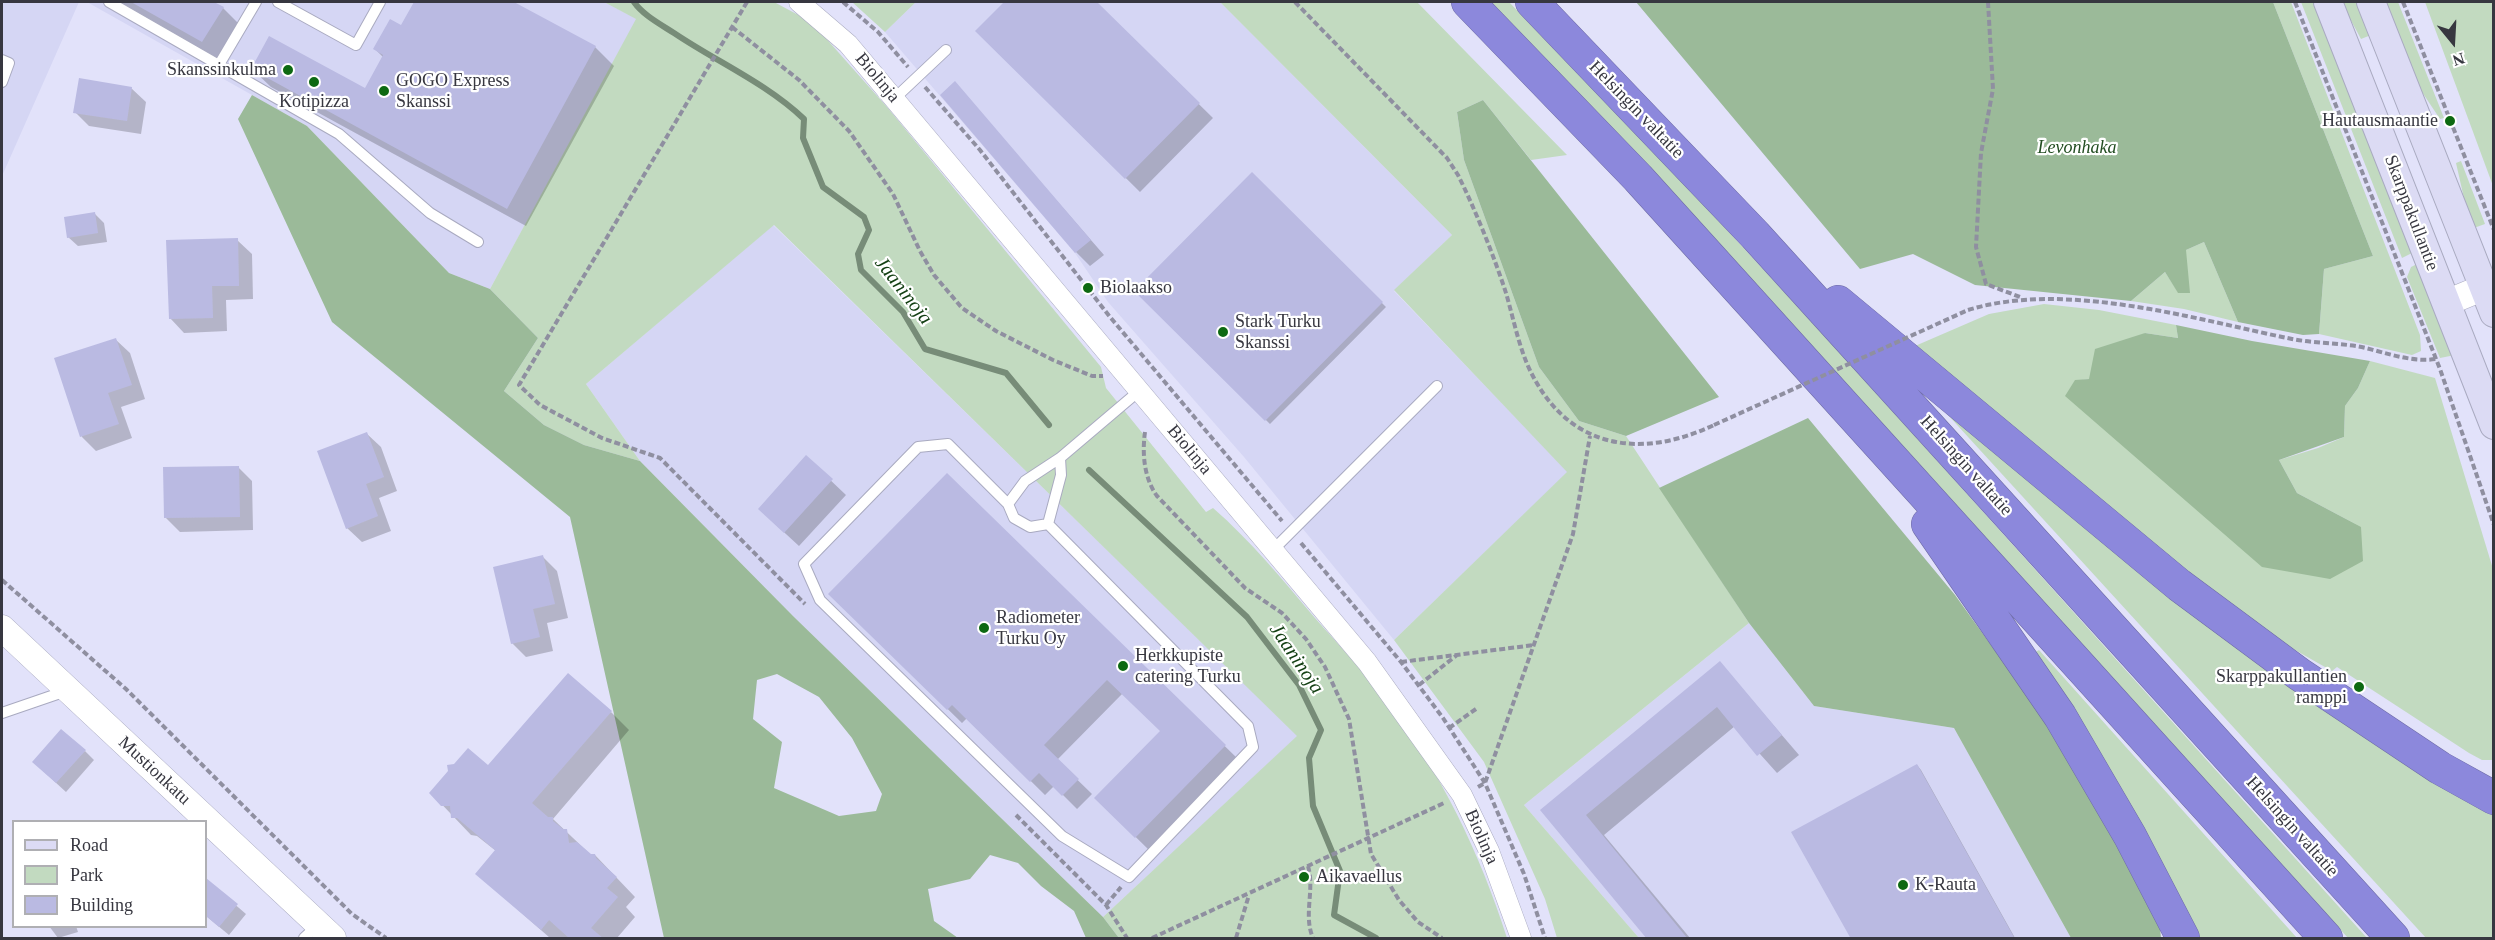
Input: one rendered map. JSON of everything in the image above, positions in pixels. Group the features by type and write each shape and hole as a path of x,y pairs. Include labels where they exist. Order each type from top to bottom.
{"highway":[{"path":"1468,2 1638,178 2326,939"},
{"name":"Helsingin valtatie","path":"1532,2 1755,235 2392,939"},
{"path":"1755,235 1932,377 2179,585 2299,674 2440,768 2492,795"},
{"path":"1858,420 2060,716 2130,836 2184,939"}],"main road":[{"name":"Skarppakullantie","path":"2328,2 2493,425"},
{"path":"2371,2 2488,285 2493,313"}],"street":[{"name":"Biolinja","path":"799,2 848,44 1367,662 1462,795 1488,851 1521,939"},
{"path":"2446,303 2488,285"},
{"name":"Mustionkatu","path":"2,628 202,820"},
{"name":"Mustionkatu","path":"207,825 318,934"}],"lane":[{"path":"109,2 220,63 339,134 430,213 478,242"},
{"path":"220,63 256,2"},
{"path":"278,2 356,45 380,2"},
{"path":"894,99 946,50"},
{"path":"2,60 9,63 2,82"},
{"path":"1272,550 1437,386"},
{"path":"1008,504 1025,481 1060,458 1139,391"},
{"path":"948,444 1008,504 1014,518 1029,527 1048,524 1248,726 1253,747 1129,877 1062,836 820,600 804,564 918,447 948,444"},
{"path":"1048,524 1060,475 1060,458"},
{"path":"2,713 69,690"}],"path":[{"path":"747,2 519,385 540,405 592,433 660,458 809,608"},
{"path":"843,2 878,32 980,150 1101,305"},
{"path":"1295,2 1447,159 1467,193 1505,292 1528,366 1552,405 1567,420 1590,436 1621,444 1660,444 1695,434 1968,310 2023,298 2044,297 2160,312 2294,339 2373,350 2420,362 2436,360"},
{"path":"1988,2 1993,89 1981,153 1976,248 1986,284 2023,298"},
{"path":"2295,2 2436,360 2493,525"},
{"path":"2403,2 2493,230"},
{"path":"732,27 799,80 849,131 893,194 934,275 962,308 996,331 1053,360 1092,375 1107,376"},
{"path":"1145,432 1143,444 1147,476 1149,485 1157,496 1245,588 1282,613 1306,639 1326,667 1349,719 1371,854 1400,900 1418,922 1442,939"},
{"path":"1152,939 1485,783 1573,534 1590,436"},
{"path":"2,580 126,689 352,914 386,939"},
{"path":"1401,662 1534,645"},
{"path":"1419,686 1457,655"},
{"path":"1449,728 1476,709"},
{"path":"1012,812 1106,905 1127,939"},
{"path":"1308,866 1311,876 1309,917 1313,939"},
{"path":"1106,905 1129,877"},
{"path":"1236,939 1250,894"}],"shaded area":[{"path":"2,2 79,2 2,176"},
{"path":"87,2 604,2 637,19 490,289 449,273 307,126"},
{"path":"916,2 1220,2 1452,235 1394,291 1568,472 1394,640 1244,457 1108,302 1075,253 885,32"},
{"path":"773,225 1298,736 1103,917 793,616 640,461 586,384"},
{"path":"1749,623 1814,706 1954,728 2071,938 1639,938 1524,805"}],"green space":[{"path":"604,2 774,2 804,18 823,35 887,107 1101,367 1106,388 1206,512 1213,508 1253,547 1386,701 1424,756 1457,814 1484,875 1507,938 1119,938 1103,917 1297,736 774,225 586,384 640,461 584,445 544,425 504,391 538,338 490,289 636,19"},
{"path":"852,2 916,2 885,32"},
{"path":"1220,2 1417,2 1567,155 1531,160 1483,100 1457,112 1464,160 1539,367 1579,421 1626,436 1749,623 1524,805 1639,938 1557,938 1545,899 1484,762 1394,640 1567,472 1394,290 1452,235"},
{"path":"1489,2 1509,2 1692,192 2367,938 2348,938 1816,350"},
{"name":"Levonhaka","path":"1636,2 2273,2 2373,256 2324,269 2319,334 2303,335 2238,322 2204,242 2186,250 2190,293 2178,293 2165,272 2131,301 1975,285 1913,254 1860,269"},
{"path":"2273,2 2291,2 2420,335 2421,351 2412,355 2319,334 2324,269 2373,256"},
{"path":"2301,2 2316,2 2414,252 2402,258"},
{"path":"2341,2 2358,2 2371,35 2361,39"},
{"path":"2381,2 2398,2 2444,118 2440,119 2408,71"},
{"path":"2425,2 2493,2 2493,186"},
{"path":"252,95 307,126 449,273 490,289 538,338 504,391 544,425 584,445 640,461 793,616 1103,917 1119,938 1086,938 1074,911 1041,886 1018,863 990,855 970,879 928,889 934,921 958,938 664,938 570,517 332,322 238,119","holes":["777,674 819,697 852,738 882,794 876,811 839,816 774,788 782,742 753,719 757,680"]},
{"path":"1483,100 1719,397 1626,436 1579,421 1539,367 1464,160 1457,112"},
{"path":"2461,161 2485,224 2471,229 2456,163"},
{"path":"2204,242 2238,322 2184,309 2131,301 2165,272 2178,292 2186,250"},
{"path":"2419,263 2455,355 2440,358 2407,277 2411,267"},
{"path":"2044,304 2099,310 2176,325 2178,338 2145,333 2089,379 2075,381 2361,527 2297,493 2279,460 2344,437 2345,406 2358,388 2370,361 2435,378 2493,569 2493,760 2482,760 2469,753 2337,667 2332,671 2281,642 2114,515 1915,346 1989,314"},
{"path":"2176,325 2252,341 2370,361 2358,388 2345,406 2344,437 2279,460 2297,493 2361,527 2363,561 2330,579 2262,567 2065,396 2075,380 2089,379 2095,349 2145,333 2178,338"},
{"path":"1937,403 2493,810 2493,938 2426,938"},
{"path":"1808,418 1955,595 2047,723 2159,917 2161,938 2071,938 1954,728 1814,706 1749,623 1659,488"},
{"path":"2039,650 2297,938 2192,938 2031,655"}],"building":[{"path":"131,2 214,2 224,7 202,42"},
{"path":"414,2 514,2 596,46 507,209 251,69 269,36 365,88 383,55 373,49 390,19 401,25"},
{"path":"1004,2 1097,2 1200,103 1125,179 975,31"},
{"path":"79,78 132,87 127,121 73,113"},
{"path":"955,81 1091,240 1075,253 940,95"},
{"path":"1252,172 1383,302 1265,421 1134,291"},
{"path":"95,212 98,233 67,238 64,217"},
{"path":"238,238 239,286 212,286 213,318 169,319 166,240"},
{"path":"116,338 132,385 108,393 119,424 80,437 54,358"},
{"path":"367,432 384,477 366,484 378,516 346,529 317,451"},
{"path":"806,455 833,479 784,533 758,509"},
{"path":"239,466 240,517 164,518 163,467"},
{"name":"Radiometer Turku Oy","path":"947,473 1226,745 1135,838 1094,798 1160,731 1107,680 1044,745 1079,779 1062,796 1039,773 1030,782 952,705 947,710 828,594"},
{"path":"543,555 555,604 533,609 540,637 511,644 493,567"},
{"path":"1720,661 1782,735 1757,756 1717,707 1586,815 1688,939 1647,939 1540,810"},
{"path":"568,673 612,711 532,803 548,817 553,817 553,821 563,829 567,829 569,843 577,842 591,854 595,854 596,858 617,877 607,888 618,897 591,928 604,939 570,939 549,920 541,930 475,874 495,850 457,818 451,818 450,806 441,806 429,793 448,771 447,765 454,764 468,748 488,765"},
{"path":"61,729 86,750 56,783 32,762"},
{"name":"K-Rauta","path":"1917,764 2015,939 1851,939 1791,832"},
{"path":"207,879 238,904 219,927 207,917"}],"waterway":[{"name":"Jaaninoja","path":"634,2 652,19 774,94 804,119 803,138 823,187 864,217 869,230 858,254 861,270 903,312 925,349 1006,373 1049,425"},
{"name":"Jaaninoja","path":"1089,470 1247,617 1299,685 1321,730 1309,758 1313,806 1340,871 1334,915 1376,938"}],"place":[{"name":"Skanssinkulma","path":"288,70"},
{"name":"Kotipizza","path":"314,82"},
{"name":"GOGO Express Skanssi","path":"384,91"},
{"name":"Hautausmaantie","path":"2450,121"},
{"name":"Biolaakso","path":"1088,288"},
{"name":"Stark Turku Skanssi","path":"1223,332"},
{"name":"Radiometer Turku Oy","path":"984,628"},
{"name":"Herkkupiste catering Turku","path":"1123,666"},
{"name":"Skarppakullantien ramppi","path":"2359,687"},
{"name":"Aikavaellus","path":"1304,877"},
{"name":"K-Rauta","path":"1903,885"}]}
